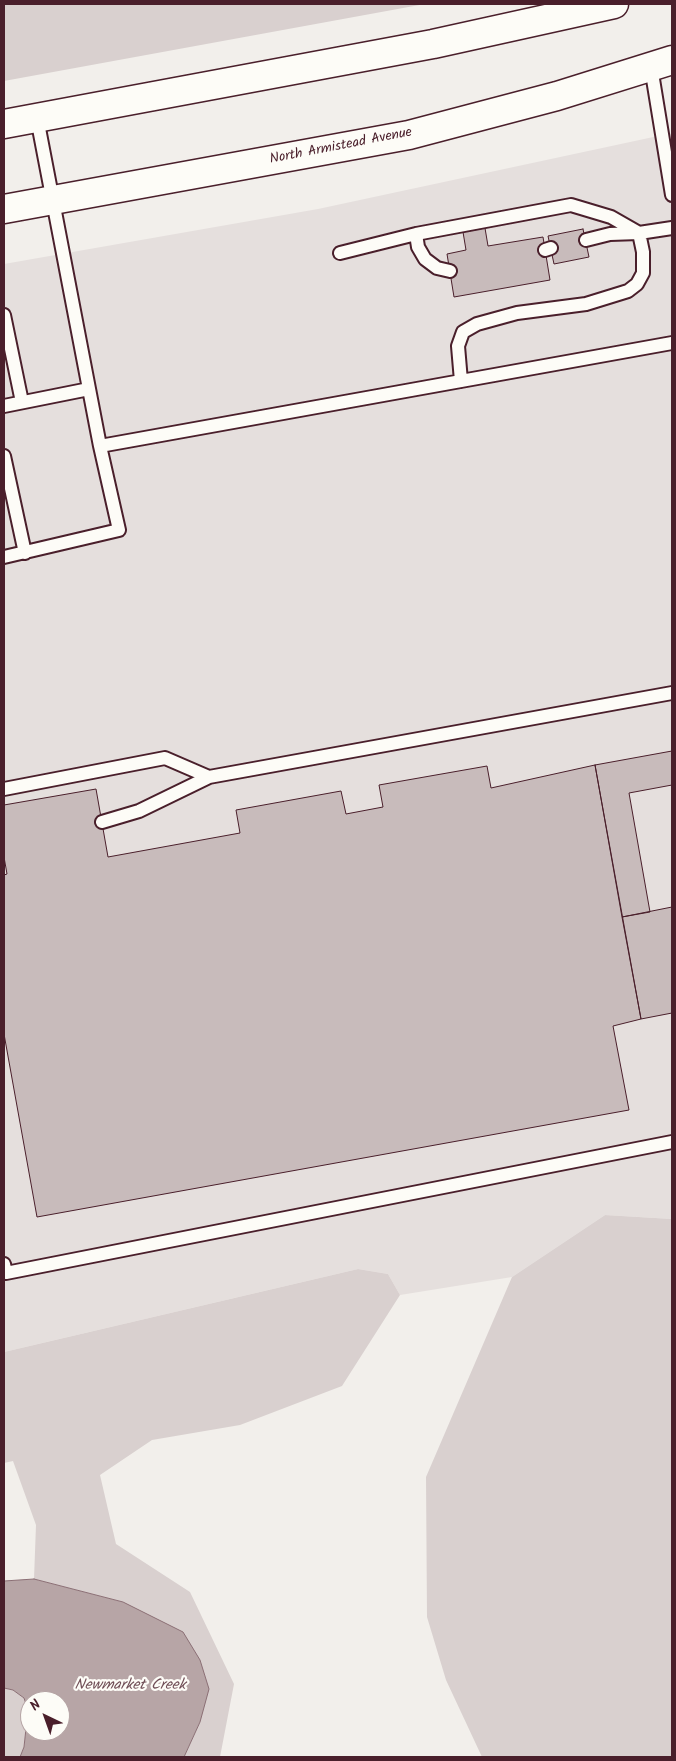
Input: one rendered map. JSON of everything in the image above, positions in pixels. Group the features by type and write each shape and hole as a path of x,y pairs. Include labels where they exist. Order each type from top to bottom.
{"main road":[{"path":"4,124 433,44 614,4"},
{"name":"North Armistead Avenue","path":"4,209 409,135 557,96 662,64"}],"lane":[{"path":"662,64 672,195"},
{"path":"4,558 119,530 100,446 37,118"},
{"path":"340,253 416,234 572,205 611,217 639,233 643,252 643,273 637,284 628,292 586,304 518,313 478,324 463,332 458,346 461,381"},
{"path":"586,240 610,234 639,233 672,228"},
{"path":"416,234 418,247 426,259 437,268 450,271"},
{"path":"4,315 22,402"},
{"path":"100,446 672,342"},
{"path":"4,406 89,389"},
{"path":"4,456 26,552"},
{"path":"102,822 138,811 209,777 672,693"},
{"path":"4,788 166,758 209,777"},
{"path":"4,1264 6,1273 672,1142"}],"shaded area":[{"path":"4,4 425,4 4,81"},
{"path":"672,133 672,1219 605,1215 512,1277 400,1295 388,1274 358,1269 4,1352 4,264 318,209"},
{"path":"605,1215 672,1219 672,1757 482,1757 446,1680 427,1617 426,1477 512,1277"},
{"path":"358,1269 388,1274 400,1295 342,1386 240,1425 152,1440 100,1475 116,1544 190,1592 234,1684 220,1757 184,1757 200,1722 123,1602 34,1579 36,1525 13,1461 4,1463 4,1352"},
{"path":"4,1688 13,1690 20,1695 20,1741 25,1741 20,1757 4,1757"}],"water":[{"name":"Newmarket Creek","path":"34,1579 123,1602 183,1632 200,1660 209,1689 200,1722 184,1757 20,1757 25,1741 70,1741 70,1691 20,1691 20,1695 13,1690 4,1688 4,1581"}],"building":[{"path":"485,228 488,246 543,237 550,280 454,297 447,254 466,250 463,232"},
{"path":"583,229 589,257 554,264 548,236"},
{"path":"672,751 672,785 629,793 650,912 622,917 595,765"},
{"path":"595,765 641,1019 613,1026 629,1110 37,1217 4,1034 4,875 7,874 4,857 4,805 96,789 108,857 240,833 236,810 341,791 346,814 383,807 379,785 487,766 491,788"},
{"path":"672,907 672,1013 641,1019 622,917"}]}
